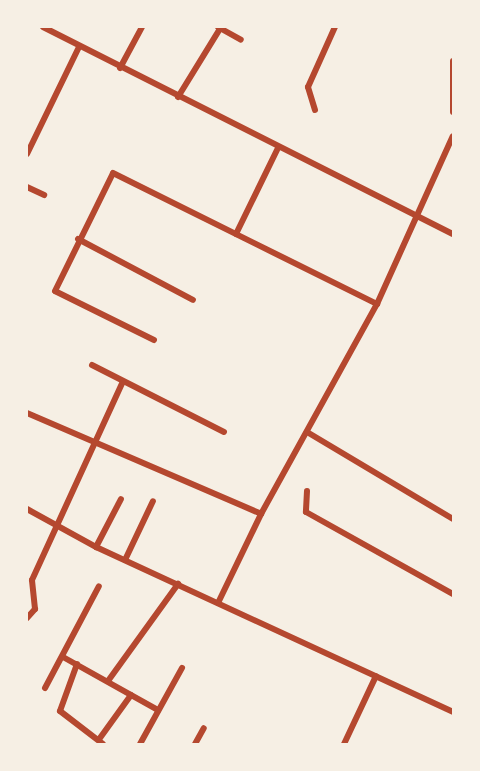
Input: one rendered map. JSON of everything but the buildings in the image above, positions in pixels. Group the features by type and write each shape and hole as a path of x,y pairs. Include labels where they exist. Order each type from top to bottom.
{"street":[{"path":"43,27 418,219 453,234"},
{"path":"120,68 142,27"},
{"path":"178,97 220,27 241,40"},
{"path":"315,110 308,87 335,27"},
{"path":"27,154 79,47"},
{"path":"453,61 453,112"},
{"path":"218,603 261,514 377,304 418,219 453,136"},
{"path":"236,234 278,148"},
{"path":"154,340 55,291 78,239 113,173 377,304"},
{"path":"27,187 44,195"},
{"path":"78,239 193,300"},
{"path":"92,364 122,383 224,432"},
{"path":"27,618 35,609 32,580 122,383"},
{"path":"27,413 261,514"},
{"path":"307,432 453,519"},
{"path":"307,491 306,512 453,594"},
{"path":"96,547 121,499"},
{"path":"125,560 153,501"},
{"path":"27,509 96,547 453,712"},
{"path":"108,681 177,584"},
{"path":"45,687 99,586"},
{"path":"63,657 158,710"},
{"path":"77,664 60,711 101,741 131,694"},
{"path":"140,744 182,668"},
{"path":"344,744 375,676"},
{"path":"195,744 204,729"}]}
